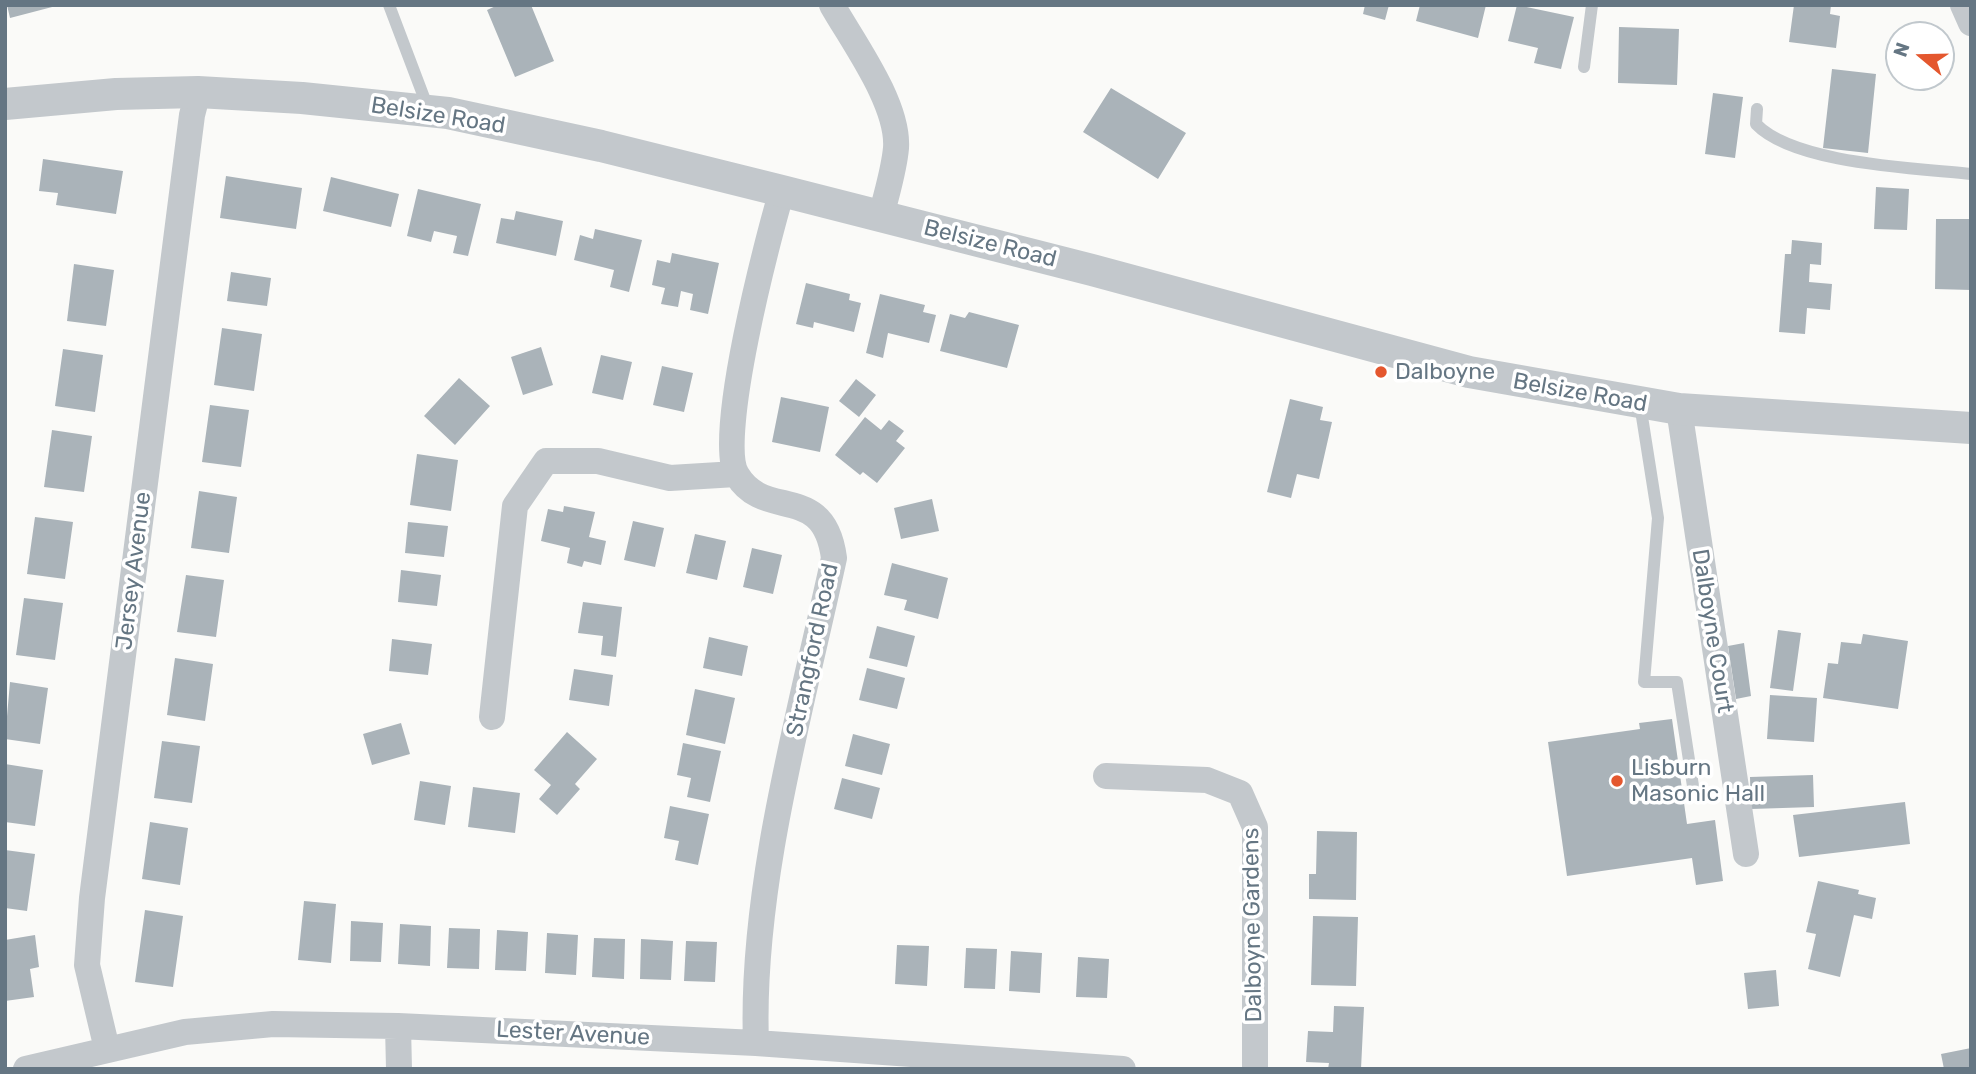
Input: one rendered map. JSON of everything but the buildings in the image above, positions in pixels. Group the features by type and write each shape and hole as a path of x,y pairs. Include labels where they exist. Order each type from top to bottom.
{"street":[{"path":"832,5 881,92 893,121 897,146 881,217"},
{"path":"1963,5 1971,23"},
{"name":"Belsize Road","path":"5,104 116,94 198,92 302,98 429,111 601,146 782,191 1092,270 1469,372 1679,409 1971,428"},
{"name":"Jersey Avenue","path":"107,1049 87,965 92,898 192,116 198,92"},
{"path":"492,718 515,506 546,461 598,461 670,478 736,474 731,448 733,406 782,191"},
{"name":"Dalboyne Court","path":"1679,409 1746,854"},
{"name":"Strangford Road","path":"736,474 758,496 811,511 831,538 834,558 792,748 764,897 755,1043"},
{"name":"Dalboyne Gardens","path":"1106,776 1207,780 1240,793 1255,827 1255,1069"},
{"name":"Lester Avenue","path":"26,1069 184,1032 273,1024 398,1026 755,1043 1123,1069"},
{"path":"398,1026 399,1069"}],"lane":[{"path":"389,5 429,111"},
{"path":"1584,67 1592,5"},
{"path":"1757,108 1756,124 1766,135 1796,148 1971,174"},
{"path":"1640,404 1658,518 1644,682 1677,682 1693,786"}],"place":[{"name":"Dalboyne","path":"1381,372"},
{"name":"Lisburn Masonic Hall","path":"1617,781"}]}
